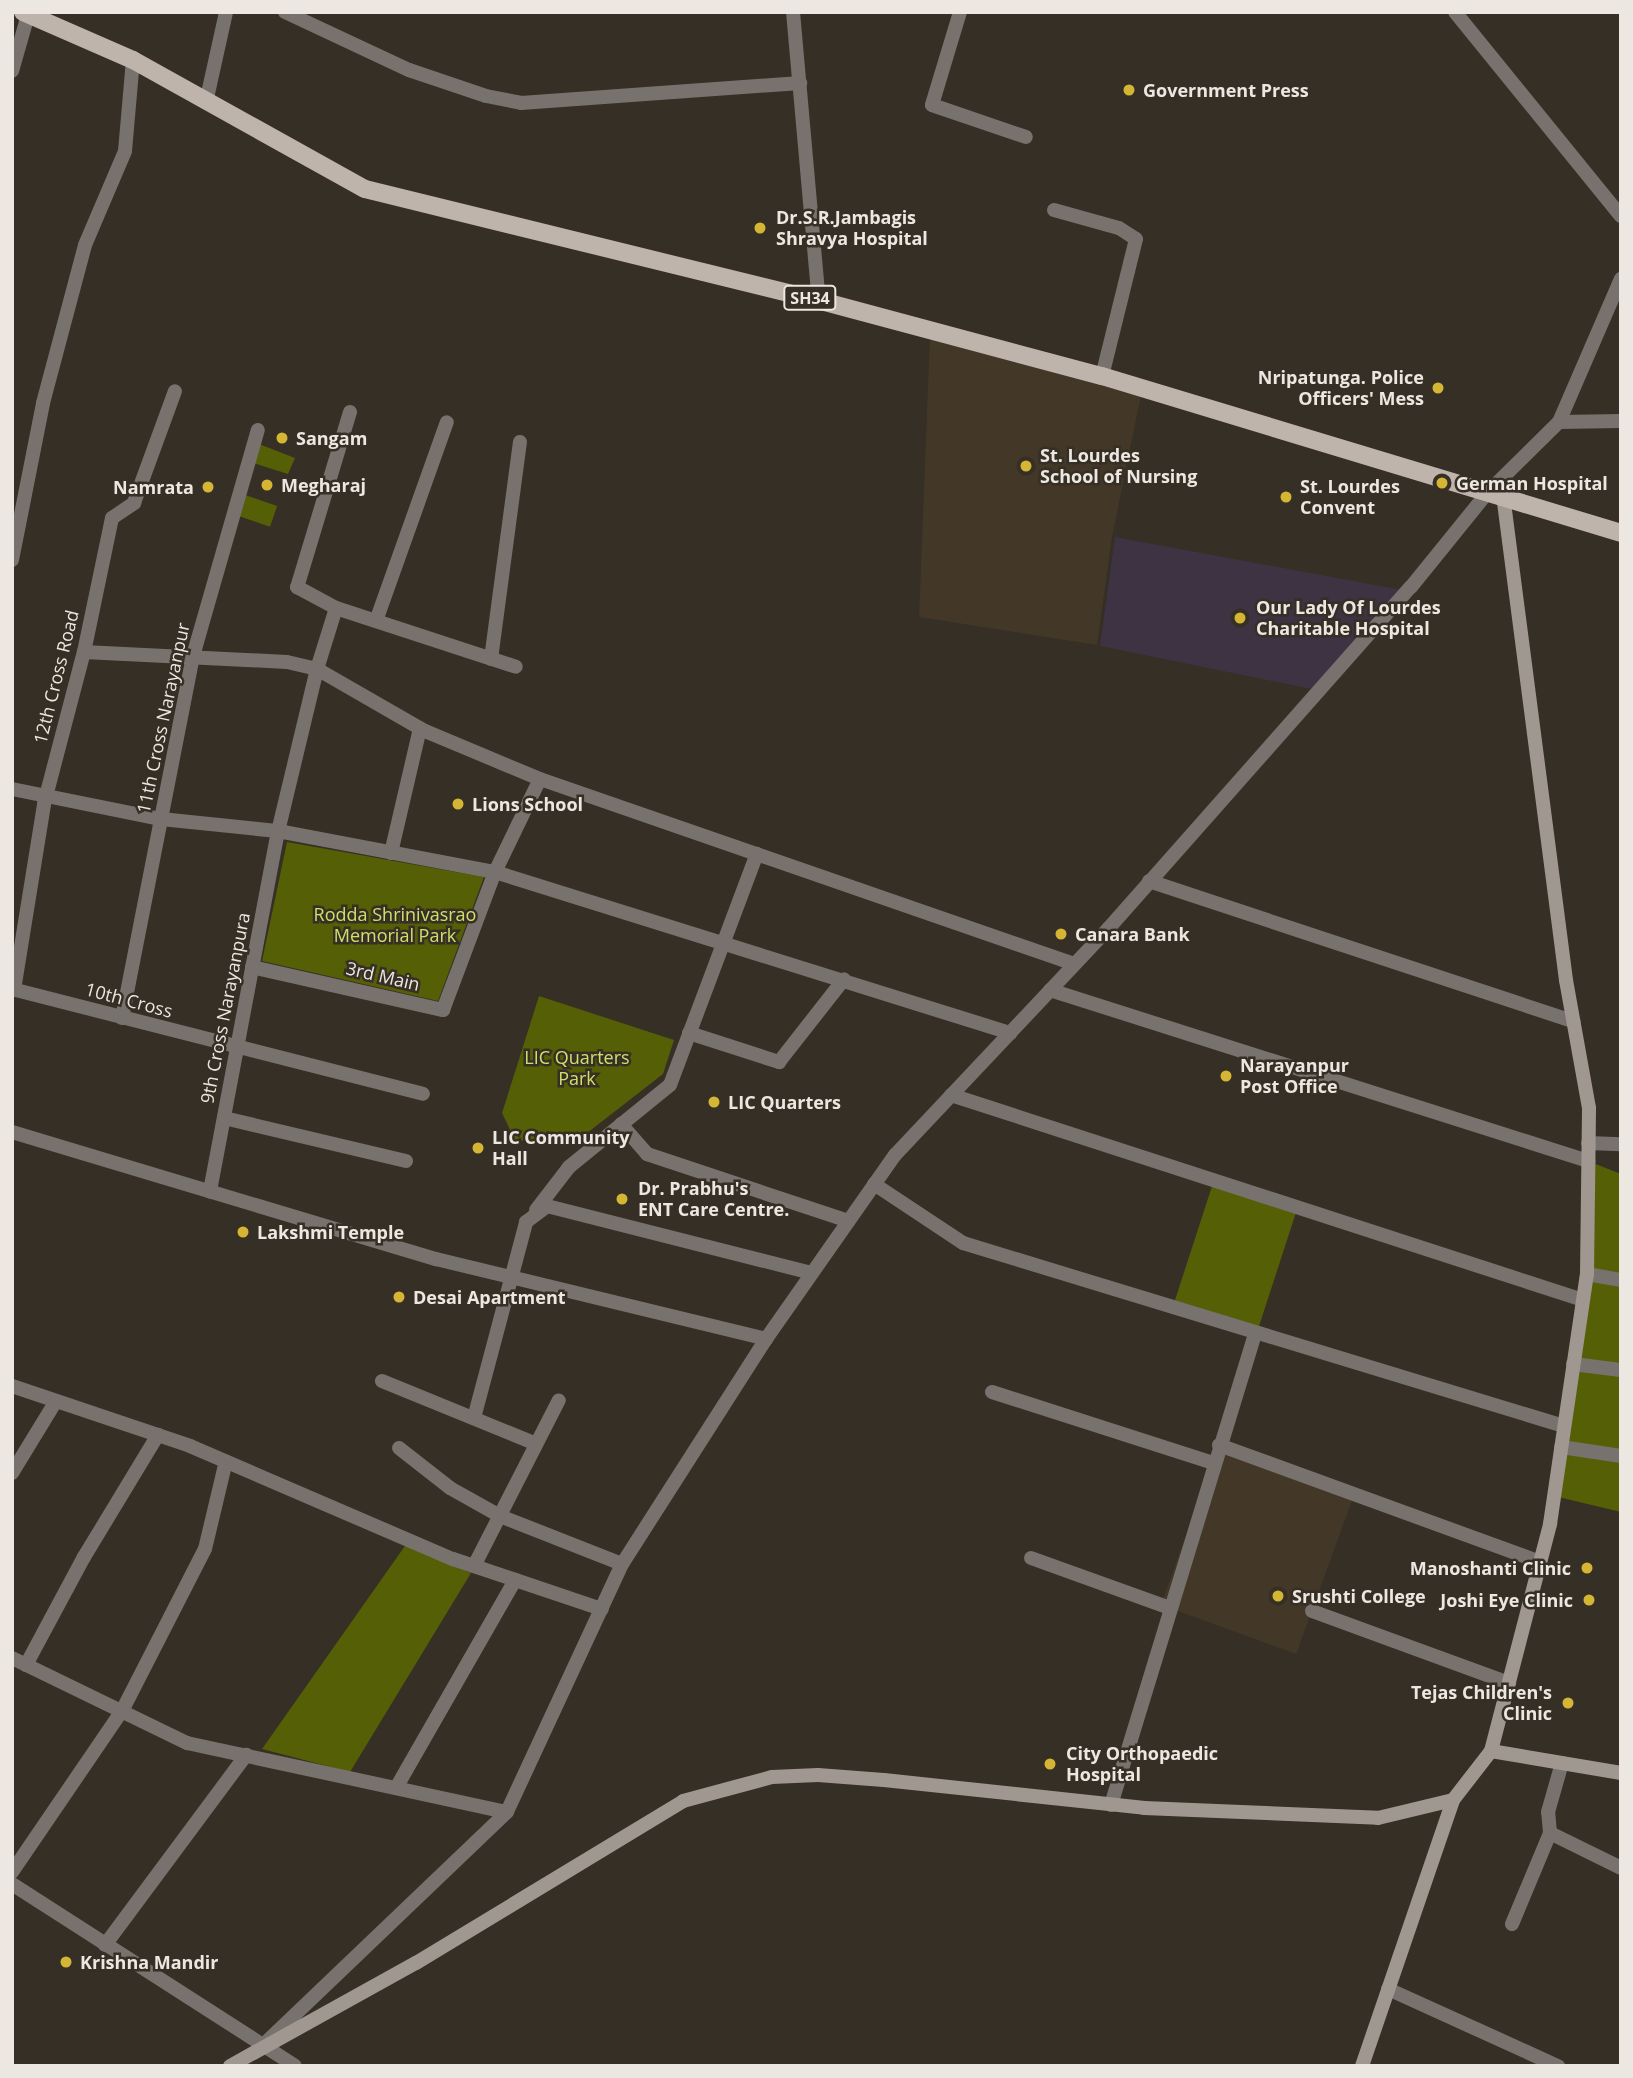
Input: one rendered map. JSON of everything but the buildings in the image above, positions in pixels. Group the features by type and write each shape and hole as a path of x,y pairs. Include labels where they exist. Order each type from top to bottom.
{"main road":[{"name":"SH34","path":"25,13 133,60 207,98 365,189 819,301 1101,376 1621,533"}],"street":[{"path":"207,98 226,12"},
{"path":"285,12 409,70 486,96 521,103 800,83"},
{"path":"793,12 819,301"},
{"path":"960,12 932,105 1026,137"},
{"path":"1455,12 1621,216"},
{"path":"12,71 25,13"},
{"path":"12,560 43,402 85,245 125,151 133,60"},
{"path":"1054,210 1119,228 1136,239 1101,376"},
{"path":"261,2047 507,1812 622,1564 766,1339 894,1155 1074,964 1559,422 1621,279"},
{"name":"12th Cross Road","path":"13,990 46,797 84,652 112,518 134,503 175,391"},
{"path":"351,412 298,587 337,608 516,667"},
{"path":"1559,422 1621,421"},
{"path":"376,621 447,422"},
{"name":"11th Cross Narayanpur","path":"122,1018 193,656 258,430"},
{"path":"491,659 520,442"},
{"path":"1362,2066 1453,1800 1491,1752 1540,1562 1561,1447 1587,1274 1589,1108 1573,1021 1496,494"},
{"name":"9th Cross Narayanpura","path":"210,1192 278,831 317,669 337,608"},
{"path":"84,652 287,662 317,669 420,728 540,779 1074,964"},
{"path":"391,853 420,728"},
{"path":"495,873 540,779"},
{"path":"12,789 161,819 278,831 495,873 725,940 1010,1033"},
{"path":"474,1419 526,1222 569,1167 670,1085 757,854"},
{"name":"3rd Main","path":"252,967 443,1010 495,873"},
{"path":"1149,881 1573,1021"},
{"path":"689,1033 779,1062 844,979"},
{"name":"10th Cross","path":"13,990 423,1094"},
{"path":"1050,990 1588,1161"},
{"path":"951,1095 1583,1300"},
{"path":"224,1118 406,1161"},
{"path":"621,1125 647,1154 848,1221"},
{"path":"12,1132 513,1279 766,1339"},
{"path":"1588,1143 1621,1144"},
{"path":"874,1184 962,1243 1564,1426"},
{"path":"526,1222 547,1206 812,1273"},
{"path":"1587,1274 1621,1280"},
{"path":"1111,1805 1213,1463 1255,1334"},
{"path":"1573,1364 1621,1370"},
{"path":"382,1381 536,1444"},
{"path":"12,1386 158,1435 474,1566 602,1609"},
{"path":"992,1392 1213,1463"},
{"path":"474,1566 559,1400"},
{"path":"12,1473 56,1401"},
{"path":"26,1665 84,1557 158,1435"},
{"path":"1219,1445 1540,1562"},
{"path":"1561,1447 1621,1456"},
{"path":"399,1448 450,1488 500,1517 622,1564"},
{"path":"12,1871 122,1711 205,1549 226,1461"},
{"path":"1031,1558 1170,1608"},
{"path":"396,1788 515,1580"},
{"path":"1312,1611 1509,1683"},
{"path":"12,1658 187,1743 507,1812"},
{"path":"1491,1752 1621,1773"},
{"path":"105,1945 246,1755"},
{"path":"1512,1924 1550,1833 1548,1812 1562,1763"},
{"path":"230,2066 416,1963 683,1801 772,1777 818,1775 1111,1805 1378,1818 1453,1800"},
{"path":"1550,1833 1621,1868"},
{"path":"12,1884 261,2047 295,2066"},
{"path":"1388,1989 1551,2064"}],"shaded area":[{"name":"St. Lourdes School of Nursing","path":"930,337 1141,395 1112,537 1097,645 919,617"},
{"name":"Our Lady Of Lourdes Charitable Hospital","path":"1115,537 1402,590 1312,689 1100,646"},
{"path":"1219,1445 1354,1494 1296,1654 1161,1605"}],"green space":[{"path":"259,444 295,458 288,474 253,463"},
{"path":"245,495 277,506 270,527 238,516"},
{"name":"Rodda Shrinivasrao Memorial Park","path":"287,842 484,877 438,1001 262,961"},
{"name":"LIC Quarters Park","path":"539,996 674,1040 663,1074 573,1144 515,1140 502,1113"},
{"path":"1588,1161 1621,1174 1621,1512 1554,1496 1587,1274"},
{"path":"1214,1180 1298,1207 1256,1336 1172,1308"},
{"path":"407,1543 471,1573 350,1772 262,1749"}],"place":[{"name":"Government Press","path":"1129,90"},
{"name":"Dr.S.R.Jambagis Shravya Hospital","path":"760,228"},
{"name":"Nripatunga. Police Officers' Mess","path":"1438,388"},
{"name":"Sangam","path":"282,438"},
{"name":"St. Lourdes School of Nursing","path":"1026,466"},
{"name":"German Hospital","path":"1442,483"},
{"name":"Megharaj","path":"267,485"},
{"name":"Namrata","path":"208,487"},
{"name":"St. Lourdes Convent","path":"1286,497"},
{"name":"Our Lady Of Lourdes Charitable Hospital","path":"1240,618"},
{"name":"Lions School","path":"458,804"},
{"name":"Canara Bank","path":"1061,934"},
{"name":"Narayanpur Post Office","path":"1226,1076"},
{"name":"LIC Quarters","path":"714,1102"},
{"name":"LIC Community Hall","path":"478,1148"},
{"name":"Dr. Prabhu's ENT Care Centre.","path":"622,1199"},
{"name":"Lakshmi Temple","path":"243,1232"},
{"name":"Desai Apartment","path":"399,1297"},
{"name":"Manoshanti Clinic","path":"1587,1568"},
{"name":"Srushti College","path":"1278,1596"},
{"name":"Joshi Eye Clinic","path":"1589,1600"},
{"name":"Tejas Children's Clinic","path":"1568,1703"},
{"name":"City Orthopaedic Hospital","path":"1050,1764"},
{"name":"Krishna Mandir","path":"66,1962"}]}
